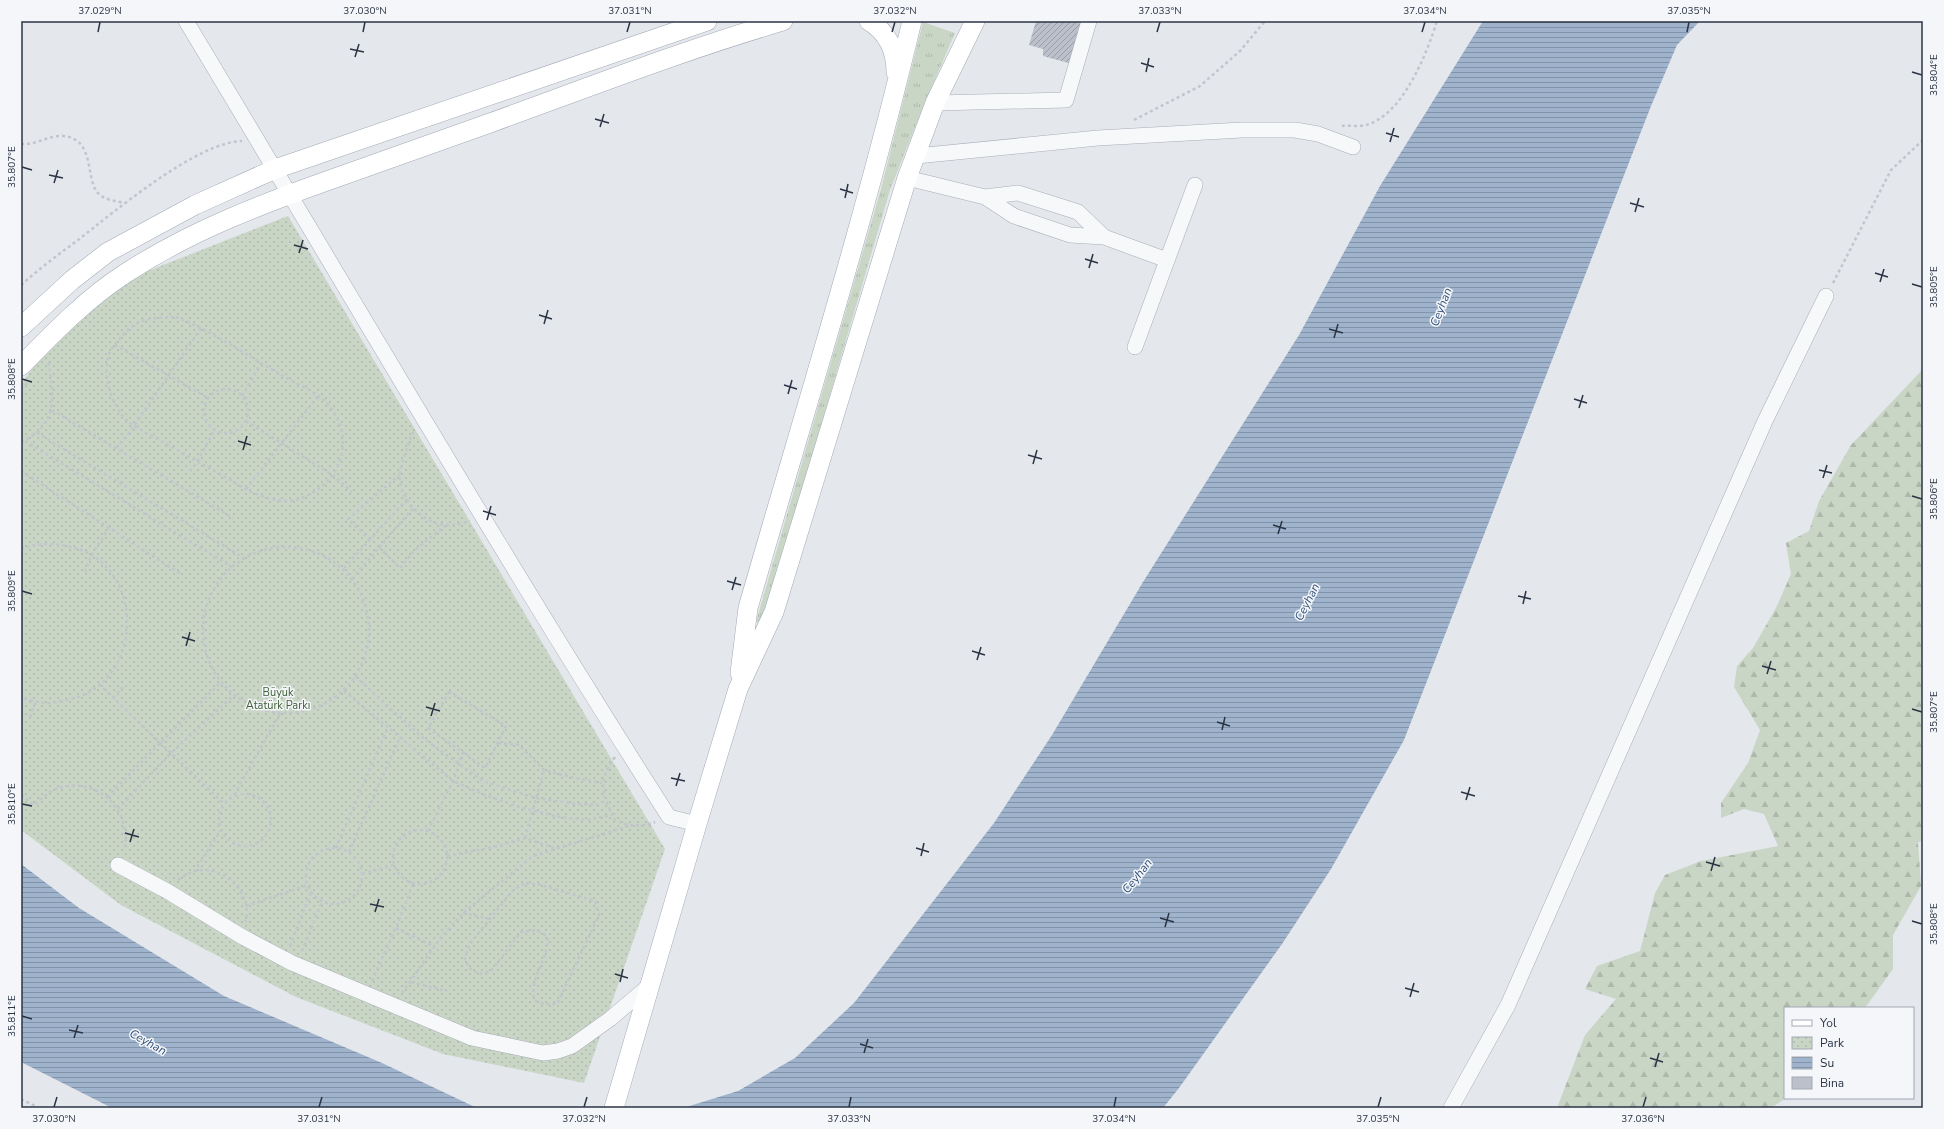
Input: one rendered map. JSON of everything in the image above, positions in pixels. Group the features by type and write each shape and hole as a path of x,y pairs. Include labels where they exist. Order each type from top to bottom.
{"main road":[{"path":"21,328 72,280 108,252 195,205 275,169 707,21"},
{"path":"26,372 50,336 124,274 212,225 289,195 694,50 783,21"},
{"path":"869,21 883,33 892,47 896,63 895,94"},
{"path":"738,689 748,608 895,94 912,21"},
{"path":"614,1108 738,689 774,612 907,178 936,103 961,47 975,21"}],"street":[{"path":"186,21 289,195 627,752 669,818 697,824"},
{"path":"936,103 1066,100 1089,21"},
{"path":"916,156 1098,138 1234,130 1295,130 1318,134 1353,147"},
{"path":"907,178 986,197 1014,216 1028,221 1070,235 1104,237 1167,260"},
{"path":"1135,347 1195,185"},
{"path":"986,197 1018,193 1078,212 1104,237"},
{"path":"1451,1108 1508,1005 1765,421 1826,296"},
{"path":"118,865 167,891 241,936 290,962 472,1038 544,1053 572,1046 610,1019 650,985"}],"path":[{"path":"1132,121 1200,86 1240,51 1265,21"},
{"path":"1318,134 1332,128 1366,125 1385,115 1416,75 1428,50 1437,21"},
{"path":"21,144 32,145 62,136 75,140 83,147 90,162 92,180 97,192 108,199 125,203"},
{"path":"1826,296 1891,170 1923,140"},
{"path":"21,285 143,189 190,160 219,146 235,142 258,141"},
{"path":"176,317 200,328 318,396 331,407 341,428 343,445 341,458 334,476 321,488 304,498 289,501 269,499 246,489 133,425 115,404 108,388 106,371 111,350 115,345 130,327 149,318 176,317"},
{"path":"116,448 200,328"},
{"path":"115,345 208,398"},
{"path":"42,366 53,354"},
{"path":"21,442 33,437 37,433 44,425 52,410 54,396 47,360"},
{"path":"242,396 261,363"},
{"path":"21,390 26,372"},
{"path":"228,389 242,396 247,405 248,414 246,421 239,429 233,432 225,434 214,431 208,425 204,416 204,404 208,398 217,390 228,389"},
{"path":"246,489 318,396"},
{"path":"52,410 233,518"},
{"path":"425,419 411,435 399,475 402,491 413,508 430,522 446,526 485,519"},
{"path":"246,421 334,476 352,492"},
{"path":"190,471 197,462 214,431"},
{"path":"37,433 245,558"},
{"path":"25,441 232,567"},
{"path":"21,472 182,575"},
{"path":"370,540 348,519 399,475"},
{"path":"344,568 407,499"},
{"path":"352,579 413,508"},
{"path":"379,547 400,568 415,550 446,526"},
{"path":"85,572 91,556 109,528"},
{"path":"21,549 30,545 48,543 74,547 91,556 110,572 120,588 127,610 128,632 121,657 110,675 92,690 76,698 46,703 21,698"},
{"path":"289,546 312,550 331,558 344,568 364,597 370,622 369,646 361,668 344,691 322,706 292,714 260,710 234,695 221,682 208,660 204,645 203,630 206,609 219,580 232,567 245,558 264,549 289,546"},
{"path":"355,676 423,738 483,781 536,798 576,804 598,805 605,801"},
{"path":"107,797 221,682"},
{"path":"98,684 224,804"},
{"path":"113,698 125,685"},
{"path":"344,691 453,781 485,795 560,817 587,820 612,815"},
{"path":"449,692 506,726 486,768 463,752 428,728 449,692"},
{"path":"118,809 171,753 234,695"},
{"path":"30,717 36,701"},
{"path":"233,797 281,712"},
{"path":"336,848 388,727"},
{"path":"349,852 400,737"},
{"path":"498,743 519,745 544,770 570,778 602,783"},
{"path":"428,832 453,781 463,752"},
{"path":"627,752 615,757 606,769 602,783 605,801 614,820 629,826"},
{"path":"525,838 544,770"},
{"path":"21,795 34,805 56,789 64,786 84,786 94,789 107,797 118,809 125,827 126,842 118,865"},
{"path":"242,794 252,795 264,802 270,816 269,830 259,842 251,846 238,846 230,842 224,836 219,824 219,813 224,804 233,797 242,794"},
{"path":"393,1004 411,982 435,947 463,913 533,856 629,826 645,826 669,818"},
{"path":"194,872 221,829"},
{"path":"415,831 434,834 443,842 447,856 445,868 437,879 424,884 413,884 400,876 394,865 395,847 404,835 415,831"},
{"path":"447,856 494,847 525,838 555,848"},
{"path":"336,848 349,852 359,864 362,874 361,884 356,894 345,902 334,904 322,902 311,892 308,885 307,869 312,858 323,850 336,848"},
{"path":"362,874 394,865"},
{"path":"167,891 172,884 186,874 207,870 226,876 240,890 246,906 247,918 241,936"},
{"path":"526,883 541,885 595,901 599,915 557,1004 545,1004 534,1000 532,991 534,979 549,946 547,936 536,930 521,932 491,971 479,974 469,968 465,960 469,945 490,919 514,890 526,883"},
{"path":"365,994 396,928 413,884"},
{"path":"246,906 308,885"},
{"path":"290,962 311,892"},
{"path":"290,962 322,902"},
{"path":"463,913 490,919"},
{"path":"396,928 435,947"},
{"path":"411,982 447,991"},
{"path":"21,1099 39,1108"}],"green space":[{"path":"923,22 955,33 890,190 763,623 756,622 881,189"},
{"name":"Büyük Atatürk Parkı","path":"288,216 665,849 584,1083 443,1054 296,997 121,905 21,830 21,385 41,356 130,278"},
{"path":"1923,369 1923,841 1918,842 1921,886 1893,935 1893,969 1866,1007 1784,1007 1784,1099 1771,1108 1557,1108 1585,1035 1616,999 1585,989 1597,966 1640,951 1655,893 1665,875 1701,861 1778,846 1764,814 1744,809 1721,818 1721,803 1748,763 1760,730 1734,687 1737,666 1753,648 1776,608 1791,574 1786,543 1809,531 1819,501 1851,445"}],"water":[{"name":"Ceyhan","path":"1483,21 1700,21 1677,45 1651,106 1404,740 1331,869 1282,944 1179,1088 1163,1108 683,1108 738,1091 795,1058 854,1003 994,823 1052,735 1143,582 1299,335 1380,186"},
{"name":"Ceyhan","path":"21,864 79,908 224,996 382,1063 477,1108 112,1108 21,1062"}],"building":[{"path":"1036,21 1085,21 1072,64 1043,56 1043,49 1029,45"}]}
